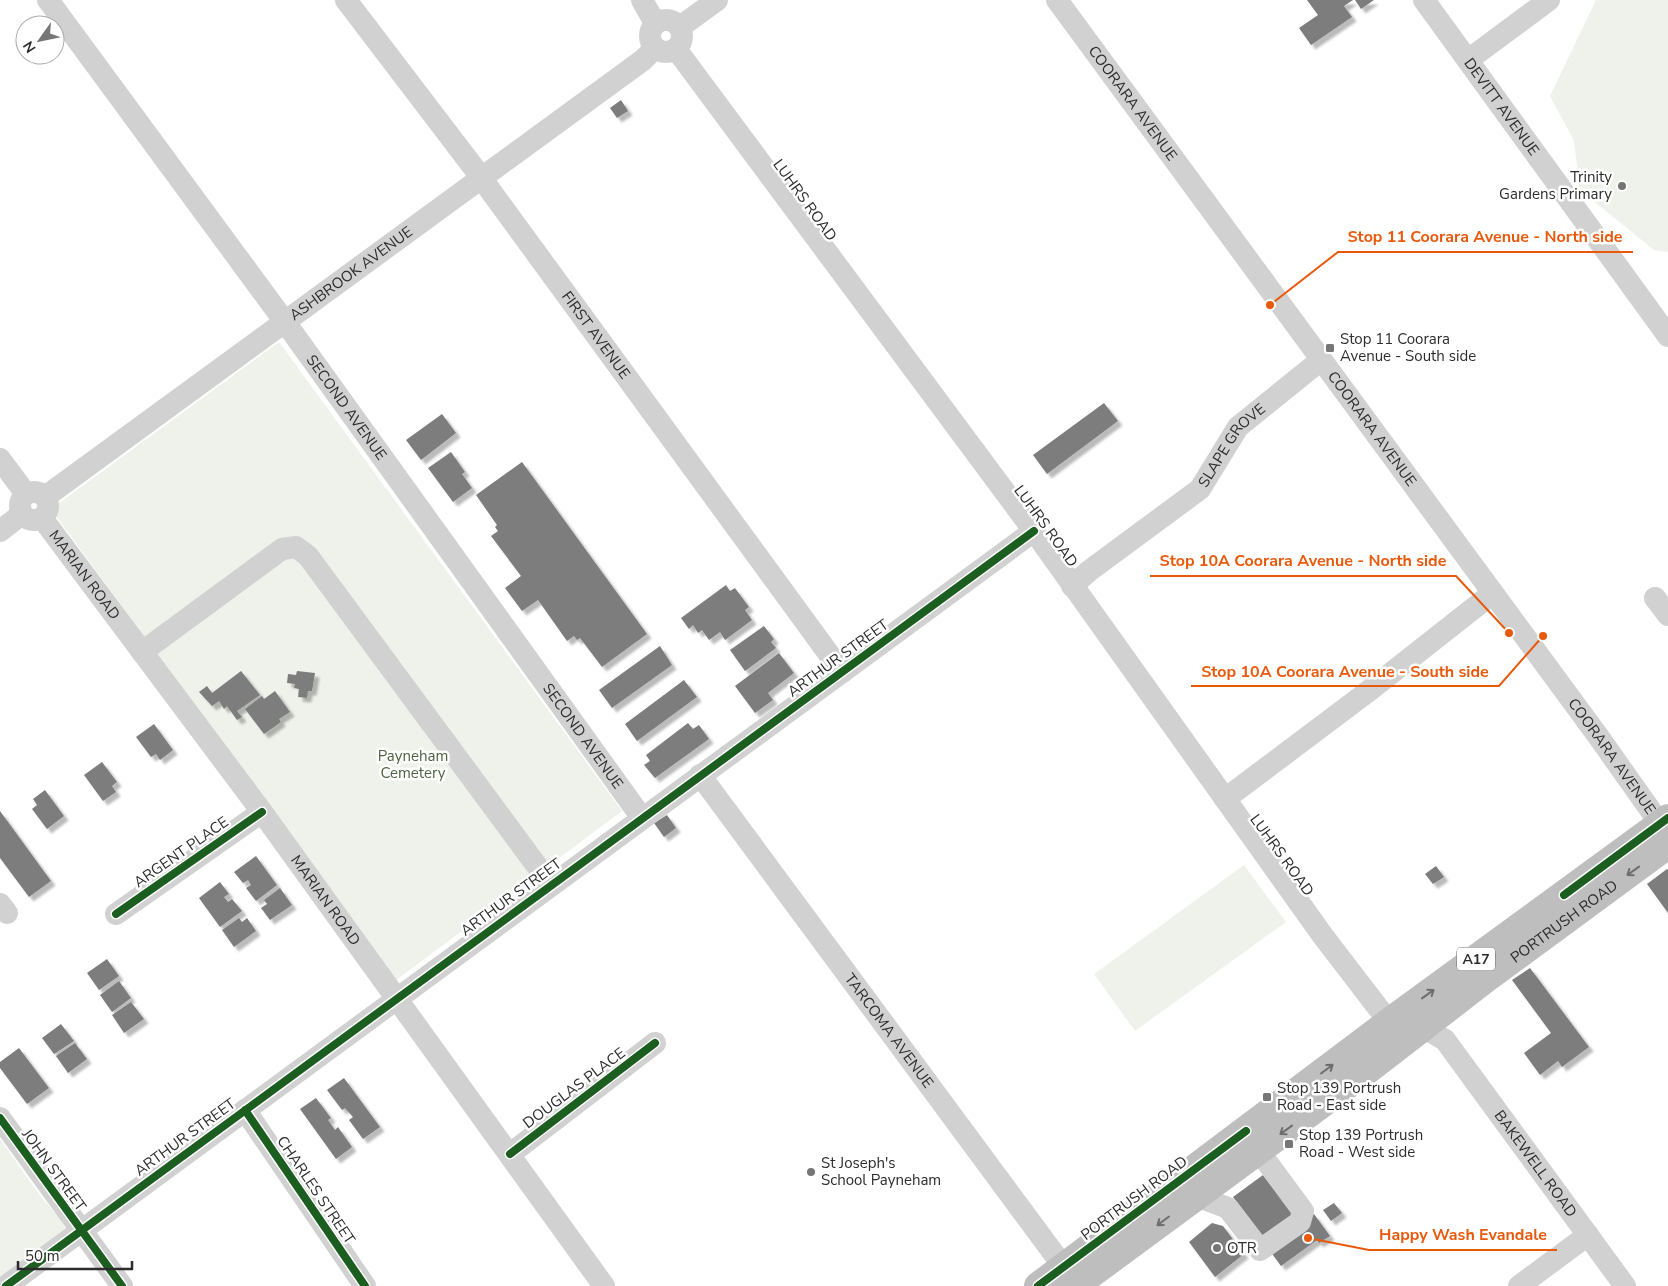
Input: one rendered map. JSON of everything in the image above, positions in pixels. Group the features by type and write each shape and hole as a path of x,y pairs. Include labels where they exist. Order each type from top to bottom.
{"highway":[{"name":"PORTRUSH ROAD","path":"1072,1279 1247,1144 1388,1022 1667,827"},
{"name":"PORTRUSH ROAD","path":"1038,1286 1072,1279 1196,1196 1247,1144 1368,1070 1437,1025 1492,974 1667,827"},
{"path":"1368,1070 1383,1040 1388,1022 1413,1022 1437,1025"}],"street":[{"name":"SECOND AVENUE","path":"48,0 286,322 642,818"},
{"name":"FIRST AVENUE","path":"346,0 482,179 842,672"},
{"path":"642,0 655,24"},
{"path":"680,27 717,0"},
{"name":"COORARA AVENUE","path":"1057,0 1667,827"},
{"name":"DEVITT AVENUE","path":"1424,0 1668,336"},
{"path":"1468,60 1549,0"},
{"path":"667,19 673,21 680,27 681,43 666,49 650,38 650,33 655,24 667,19"},
{"name":"ASHBROOK AVENUE","path":"0,530 643,60 666,49"},
{"name":"LUHRS ROAD","path":"666,49 1034,531 1224,799 1388,1022"},
{"name":"SLAPE GROVE","path":"1072,586 1089,571 1200,489 1238,427 1322,360"},
{"name":"MARIAN ROAD","path":"0,459 262,812 604,1286"},
{"name":"ARTHUR STREET","path":"6,1286 1034,531"},
{"path":"142,652 282,549 296,547 308,556 551,885"},
{"path":"1224,799 1366,693 1493,593"},
{"name":"TARCOMA AVENUE","path":"700,775 1072,1279"},
{"name":"ARGENT PLACE","path":"116,914 262,812"},
{"name":"BAKEWELL ROAD","path":"1437,1025 1625,1286"},
{"name":"DOUGLAS PLACE","path":"510,1154 655,1043"},
{"name":"CHARLES STREET","path":"245,1110 365,1286"},
{"name":"JOHN STREET","path":"0,1118 122,1286"},
{"path":"1196,1196 1228,1208 1260,1250 1300,1222 1303,1212 1247,1144"},
{"path":"1519,1286 1588,1235"}],"green space":[{"name":"Trinity Gardens Primary","path":"1596,0 1668,0 1668,252 1654,250 1580,190 1574,141 1550,96"},
{"name":"Payneham Cemetery","path":"279,342 622,811 395,981 51,509"},
{"path":"1244,865 1286,922 1135,1031 1094,974"},
{"path":"0,1139 39,1194 61,1220 67,1231 0,1279"}],"building":[{"path":"1307,0 1353,0 1344,6 1352,17 1311,45 1299,28 1318,15"},
{"path":"1355,0 1374,0 1361,9"},
{"path":"621,100 628,111 617,118 610,108"},
{"path":"1104,403 1118,421 1047,474 1033,455"},
{"path":"442,414 456,433 421,460 406,440"},
{"path":"451,452 465,472 462,474 472,488 453,502 428,468"},
{"path":"522,462 647,634 602,667 580,638 577,640 574,636 567,641 538,600 522,611 505,588 521,576 491,536 498,531 495,527 497,525 476,495"},
{"path":"726,585 730,591 735,588 749,607 745,610 752,620 725,640 720,632 709,640 702,630 698,633 693,625 689,629 681,618"},
{"path":"764,626 774,639 771,642 776,648 745,671 730,650"},
{"path":"660,646 672,665 612,708 599,690"},
{"path":"779,653 794,673 768,693 773,700 755,713 735,686"},
{"path":"241,671 260,695 237,711 242,717 237,720 227,706 224,709 219,701 212,706 199,692 207,686 212,693"},
{"path":"297,671 315,673 312,691 308,691 307,698 298,697 299,689 294,688 295,684 287,683 288,674 296,675"},
{"path":"684,680 697,697 637,741 625,724"},
{"path":"275,691 290,712 279,719 281,722 264,734 245,709 262,696 264,699"},
{"path":"688,723 693,729 699,725 709,739 655,778 644,765 650,761 646,755"},
{"path":"154,724 173,750 160,760 156,754 151,757 136,737"},
{"path":"102,762 117,782 112,786 116,792 103,801 84,775"},
{"path":"45,790 64,816 47,829 32,809 37,805 33,799"},
{"path":"0,811 51,881 29,897 0,858"},
{"path":"667,815 676,828 664,837 654,823"},
{"path":"256,856 277,885 256,901 246,888 251,885 248,880 243,883 234,872"},
{"path":"1436,866 1444,877 1433,884 1425,874"},
{"path":"1668,870 1668,913 1647,884"},
{"path":"220,882 229,894 224,897 228,902 232,899 242,911 220,927 199,898"},
{"path":"280,888 292,905 270,920 261,908 267,904 264,900"},
{"path":"239,918 242,922 247,918 256,931 234,947 222,930"},
{"path":"107,959 119,976 99,990 87,973"},
{"path":"1530,968 1589,1047 1562,1067 1558,1061 1540,1075 1524,1053 1551,1033 1512,980"},
{"path":"119,981 131,998 112,1012 100,995"},
{"path":"131,1002 144,1019 124,1033 112,1015"},
{"path":"61,1024 74,1041 54,1054 42,1038"},
{"path":"75,1043 87,1059 68,1073 56,1056"},
{"path":"19,1048 49,1088 27,1104 0,1068 0,1062"},
{"path":"344,1078 380,1127 363,1139 349,1120 353,1117 345,1108 342,1110 327,1090"},
{"path":"316,1098 331,1118 328,1120 335,1130 338,1127 352,1147 336,1159 300,1109"},
{"path":"1263,1175 1297,1219 1267,1242 1233,1197"},
{"path":"1334,1203 1342,1213 1331,1221 1323,1210"},
{"path":"1314,1214 1330,1236 1319,1243 1317,1240 1281,1266 1270,1251"},
{"name":"OTR","path":"1212,1223 1223,1226 1244,1254 1215,1277 1189,1242"}],"cycle path":[{"path":"6,1286 1034,531"},
{"path":"116,914 262,812"},
{"path":"1564,895 1668,818"},
{"path":"510,1154 655,1043"},
{"path":"245,1110 365,1286"},
{"path":"0,1118 122,1286"},
{"path":"1038,1286 1246,1131"}],"place":[{"name":"Trinity Gardens Primary","path":"1622,186"},
{"name":"Stop 11 Coorara Avenue - North side","path":"1270,305"},
{"name":"Stop 11 Coorara Avenue - South side","path":"1330,348"},
{"name":"Stop 10A Coorara Avenue - North side","path":"1509,633"},
{"name":"Stop 10A Coorara Avenue - South side","path":"1543,636"},
{"name":"Stop 139 Portrush Road - East side","path":"1267,1097"},
{"name":"Stop 139 Portrush Road - West side","path":"1289,1144"},
{"name":"St Joseph's School Payneham","path":"811,1172"},
{"name":"Happy Wash Evandale","path":"1308,1238"},
{"name":"OTR","path":"1217,1248"}]}
